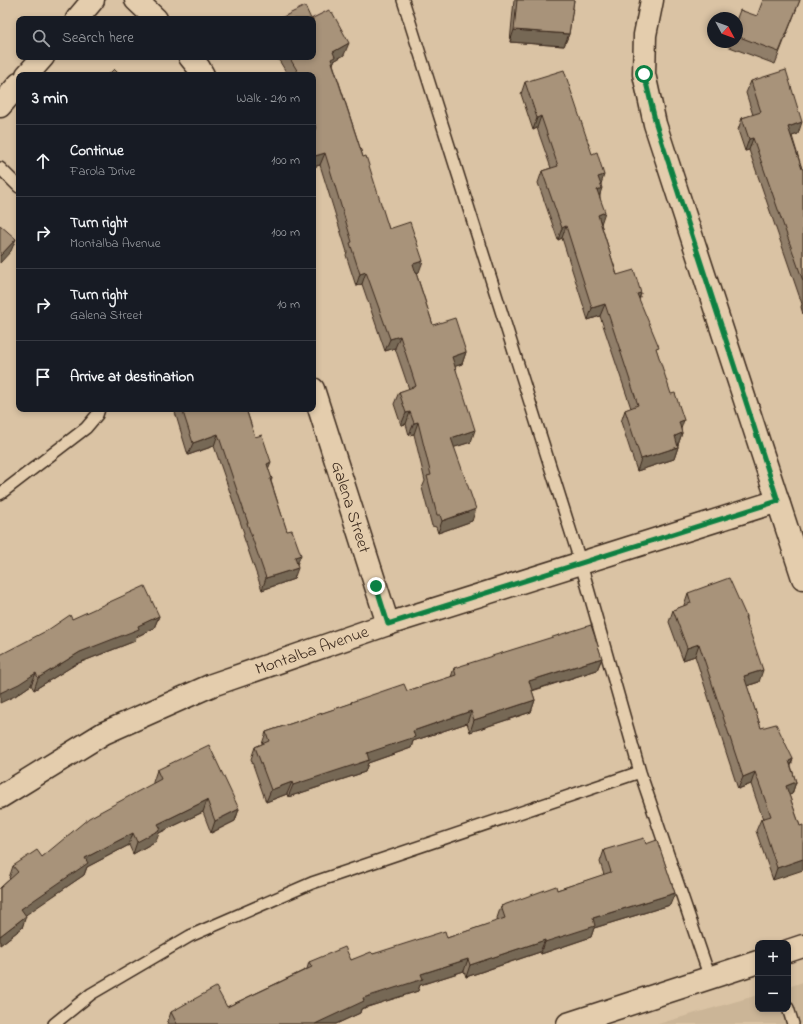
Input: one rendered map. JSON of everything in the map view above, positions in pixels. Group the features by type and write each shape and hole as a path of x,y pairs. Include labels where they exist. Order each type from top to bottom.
{"street":[{"path":"79,16 93,0"},
{"path":"136,0 153,16"},
{"path":"652,0 645,35 644,74 656,124 803,578"},
{"path":"30,72 40,60"},
{"path":"192,60 201,72"},
{"path":"0,106 16,87"},
{"name":"Galena Street","path":"316,398 388,624"},
{"name":"Montalba Avenue","path":"0,797 104,733 212,685 388,624 778,501"},
{"path":"791,950 803,946"},
{"path":"568,1024 755,963"}],"lane":[{"path":"403,0 581,564 640,772 710,978"},
{"path":"0,168 16,184"},
{"path":"0,494 86,428 98,412"},
{"path":"54,1024 92,994 190,936 304,886 640,772"},
{"path":"789,1012 793,1024"}],"shaded area":[{"path":"803,982 803,1024 658,1024 755,996 755,1012 791,1012 791,986"}],"building":[{"path":"517,0 574,0 569,34 514,30"},
{"path":"763,0 800,0 779,52 743,38 743,12 739,12 740,10 757,16"},
{"path":"305,6 310,16 285,16"},
{"path":"329,10 331,13 332,12 349,43 333,52 335,57 331,59 363,157 366,156 389,229 410,222 423,261 413,264 433,325 455,318 466,352 452,357 475,430 451,438 476,509 442,521 440,515 437,515 427,476 431,475 418,422 414,423 410,412 406,413 399,392 416,386 400,336 390,339 366,272 360,274 350,243 352,242 325,153 316,156 316,72 298,72 291,60 316,60 316,16"},
{"path":"564,70 592,154 597,152 604,175 598,177 602,188 597,190 605,212 598,215 617,275 634,270 641,293 637,294 659,347 656,348 671,394 675,393 684,420 679,422 682,433 675,436 678,447 641,459 625,410 638,405 605,304 592,308 566,226 562,228 542,171 558,166 541,116 537,118 525,82"},
{"path":"786,70 802,122 788,127 803,169 803,281 753,138 749,139 742,118 761,112 751,81"},
{"path":"0,225 16,239 0,256"},
{"path":"183,412 247,412 255,437 262,435 271,462 267,464 272,479 270,479 287,531 292,530 301,555 295,557 298,568 266,578 218,434 193,443"},
{"path":"729,578 746,616 745,617 763,670 744,676 761,728 776,724 793,759 789,761 796,782 786,786 800,826 803,825 803,859 777,868 761,819 771,816 755,772 743,777 699,644 687,648 673,610 691,603 688,593"},
{"path":"145,586 159,616 138,626 139,629 80,652 38,678 36,673 19,684 0,693 0,655 48,630 70,615 72,619"},
{"path":"591,625 602,658 529,681 535,700 474,720 471,711 413,731 415,737 367,753 369,760 293,785 292,782 271,790 255,747 269,741 266,732 404,684 407,691 456,675 454,668"},
{"path":"209,745 239,809 215,821 207,800 158,824 161,829 137,842 133,833 85,858 88,863 21,909 26,916 0,936 0,888 18,872 13,866 37,850 42,857 89,818 161,779 157,770"},
{"path":"644,838 646,844 657,840 675,893 593,918 595,926 545,942 545,940 470,965 468,959 421,974 423,979 363,998 364,1001 315,1024 177,1024 171,1012 216,987 227,1007 312,967 309,962 345,947 351,960 371,952 373,954 445,931 447,938 505,918 501,906 556,886 557,890 611,872 604,850"}],"route":[{"path":"376,586 388,624 778,501 656,124 644,74"}]}
